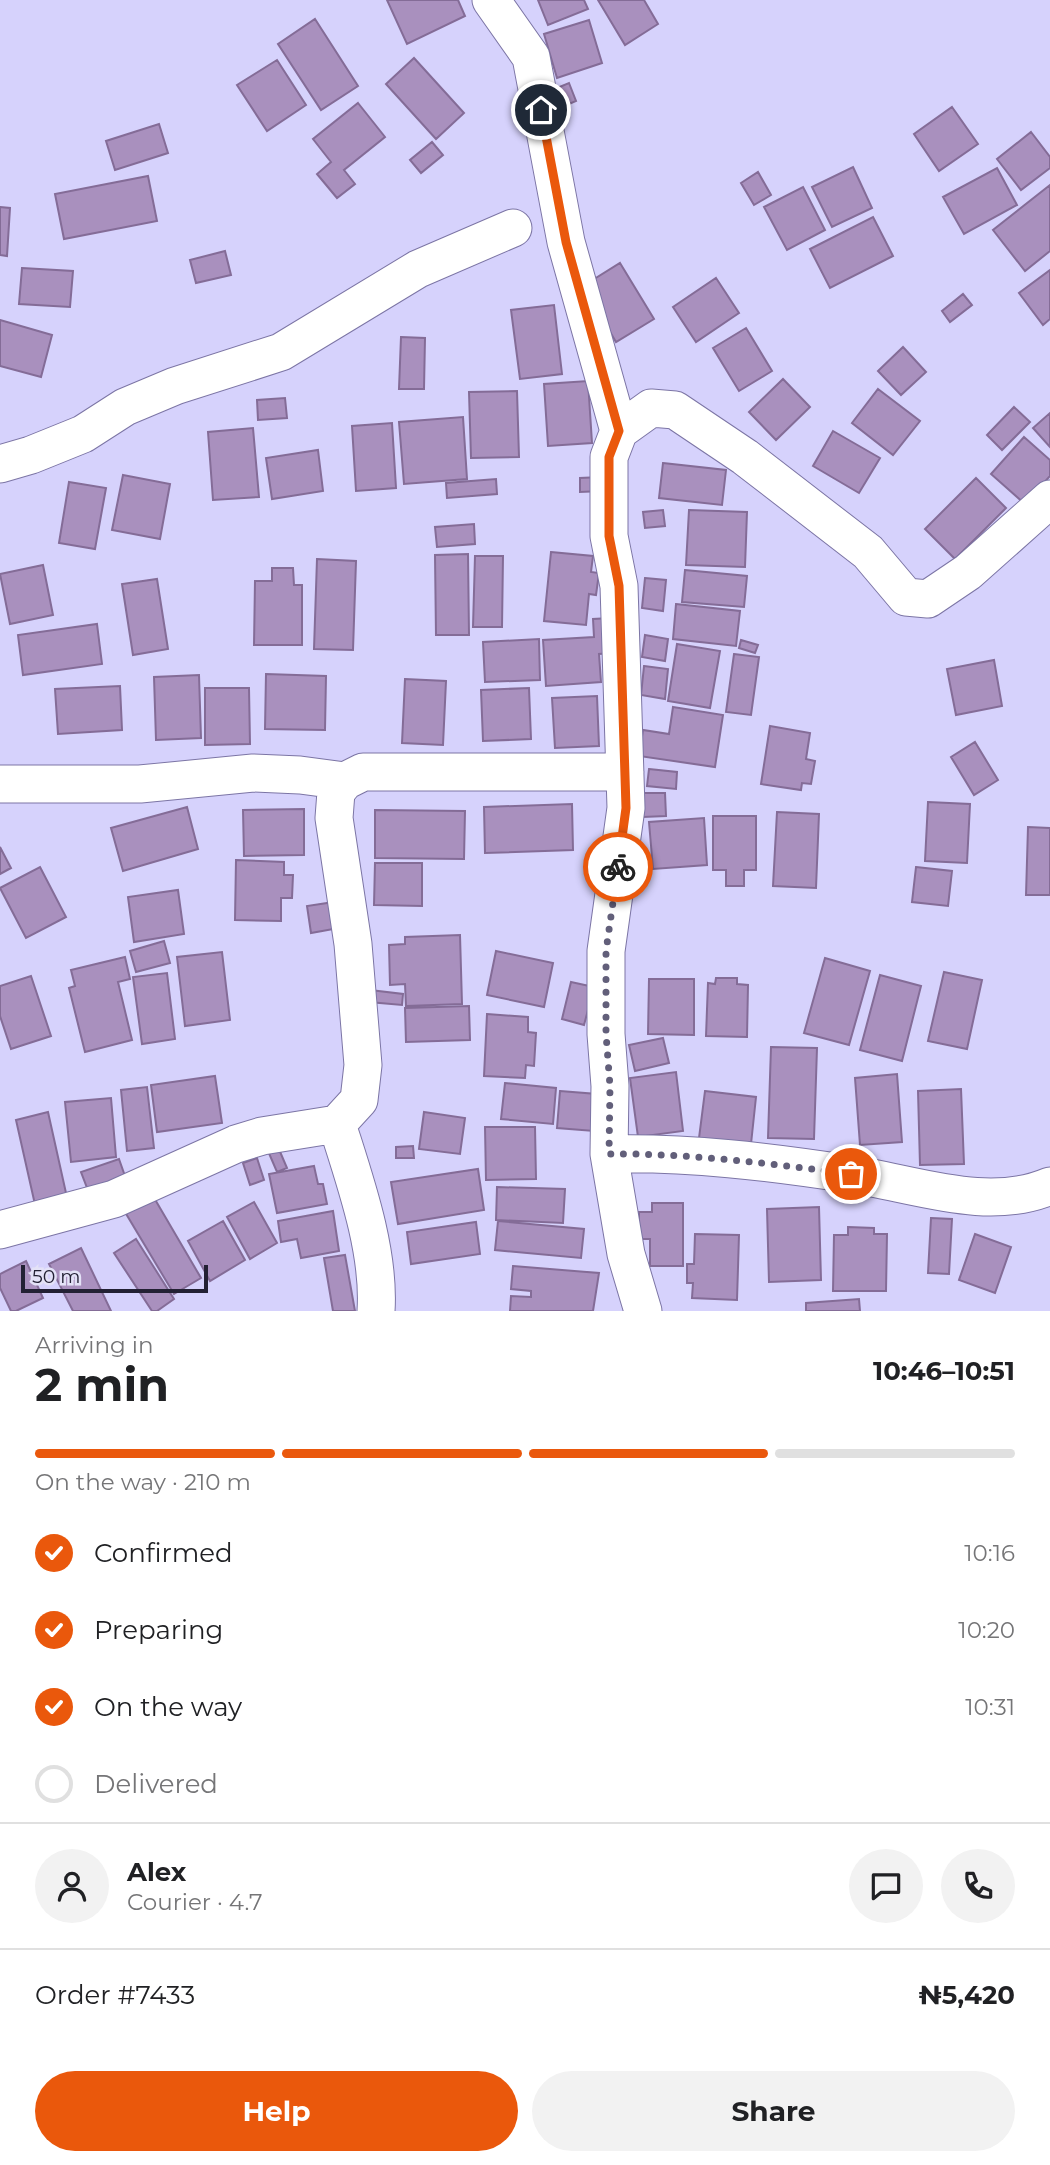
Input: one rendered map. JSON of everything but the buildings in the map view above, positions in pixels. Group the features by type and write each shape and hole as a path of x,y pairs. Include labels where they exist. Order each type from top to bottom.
{"street":[{"path":"491,0 531,57 566,242 619,431"},
{"path":"0,464 83,434 125,407 175,386 281,352 418,270 513,228"},
{"path":"643,1311 626,1254 609,1154 606,951 626,808 619,586 609,536 609,457 619,431 651,408 675,410 745,457 868,552 906,597 928,599 968,572 1050,499"},
{"path":"0,1230 114,1199 236,1143 337,1124 359,1100 363,1065 353,944 334,818 336,792 345,781 363,772 625,772"},
{"path":"0,784 140,784 253,773 345,781"},
{"path":"337,1124 362,1203 377,1290 376,1311"},
{"path":"609,1154 640,1153 758,1162 983,1196 1019,1196 1050,1186"}],"way so far":[{"path":"618,867 606,951 605,982 610,1086 609,1154 640,1153 758,1162 851,1174"}],"route":[{"path":"541,110 566,242 619,431 609,457 609,536 619,586 626,808 618,867"}]}
